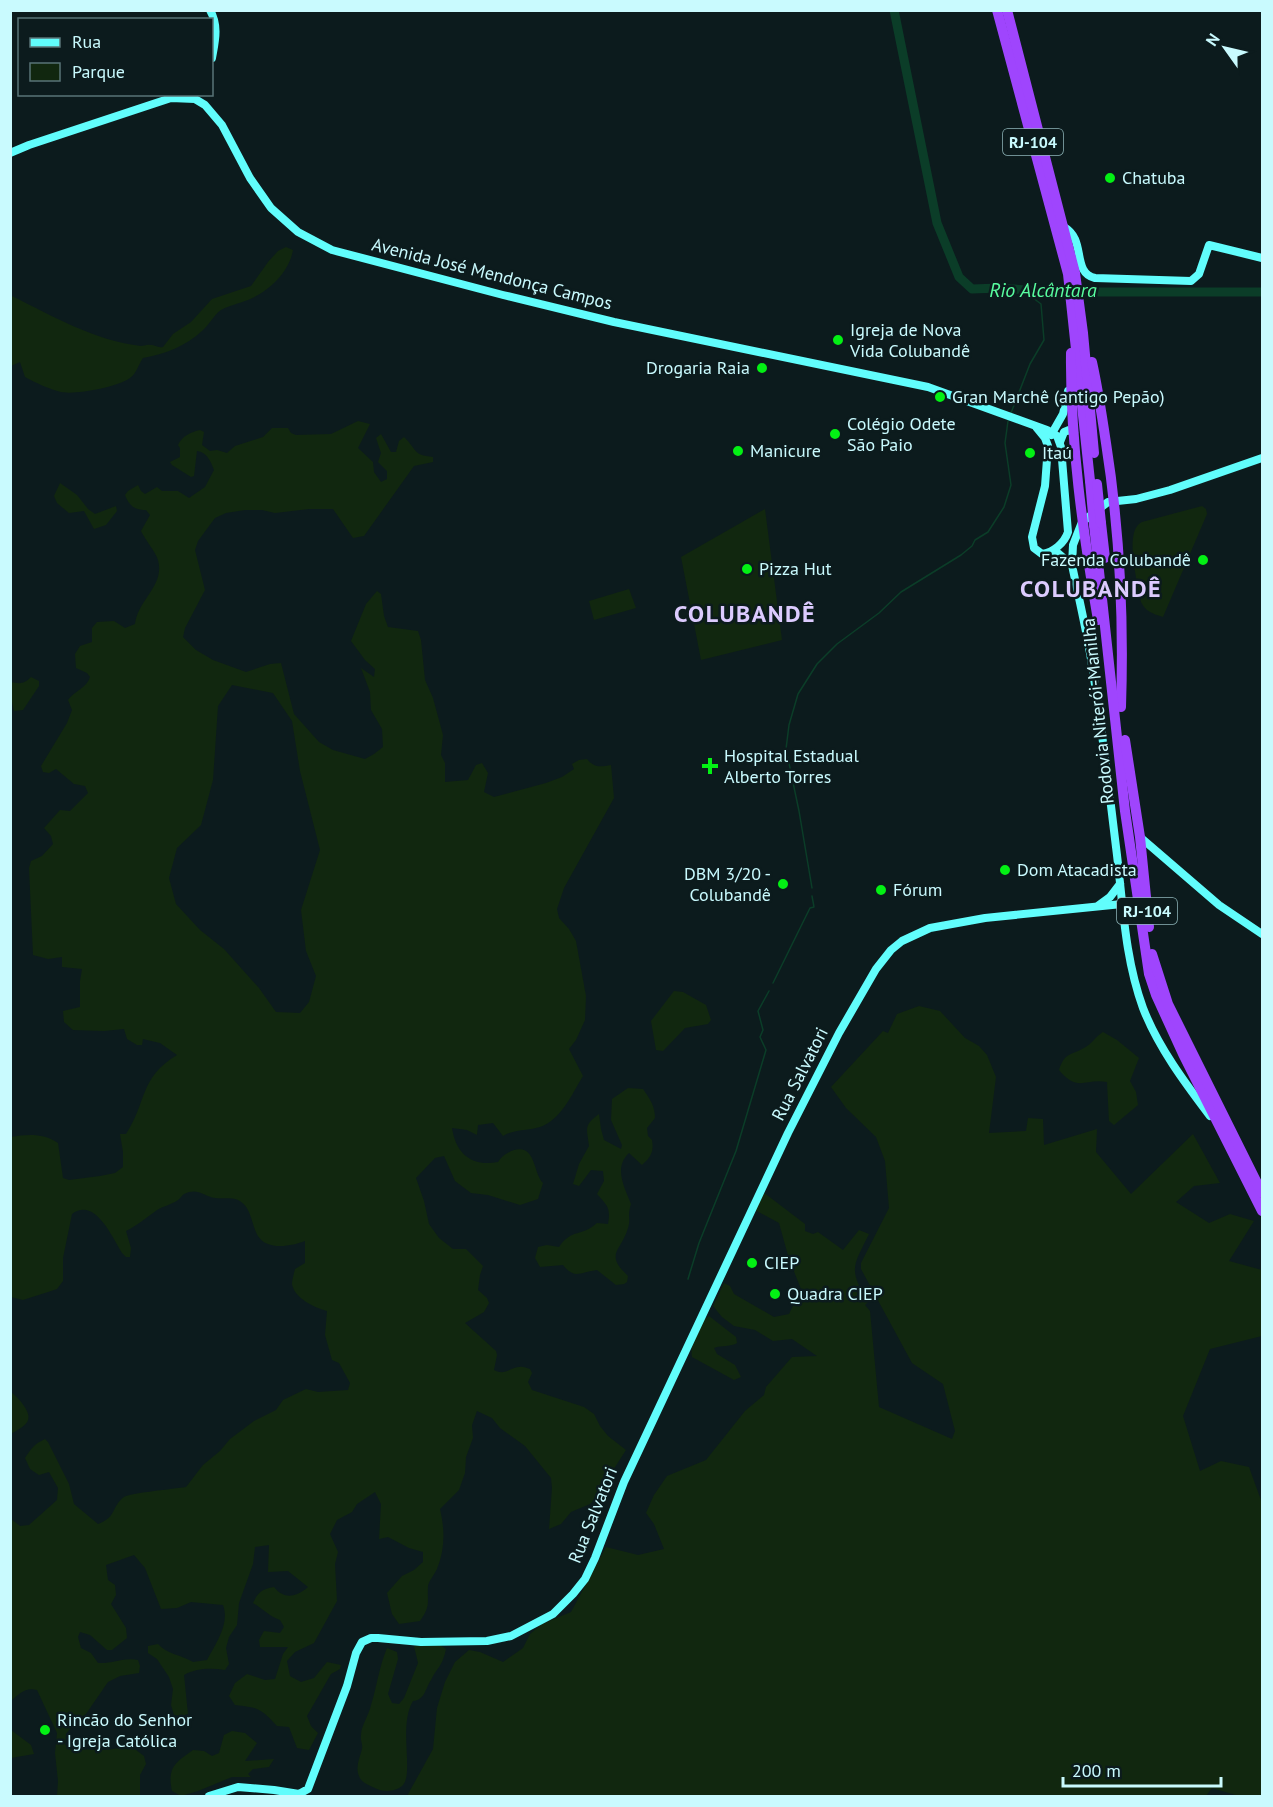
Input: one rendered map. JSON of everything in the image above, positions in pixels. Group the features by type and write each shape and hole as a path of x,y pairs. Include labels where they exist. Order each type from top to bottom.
{"highway":[{"name":"Rodovia Niterói-Manilha","path":"997,10 1076,273"},
{"name":"Rodovia Niterói-Manilha","path":"1007,10 1076,273 1076,312 1117,706 1126,819 1149,974 1168,1023 1263,1211"},
{"name":"Rodovia Niterói-Manilha","path":"1076,312 1083,333 1093,481"},
{"path":"1076,312 1071,379 1078,487 1082,522 1117,706"},
{"path":"1083,333 1098,386 1112,478 1111,502 1116,521 1123,632 1117,706"},
{"path":"1095,498 1105,493 1112,478"},
{"path":"1095,511 1107,513 1116,521"},
{"name":"Rodovia Niterói-Manilha","path":"1117,706 1140,837 1152,951 1162,987 1195,1061 1263,1193"}],"main road":[{"path":"210,10 216,20 213,52"},
{"name":"Avenida José Mendonça Campos","path":"10,153 171,98 200,98 222,125 250,178 271,208 298,232 332,250 614,322 928,387 1053,432"},
{"path":"1076,273 1095,278 1191,280 1199,274 1209,245 1263,258"},
{"path":"1047,446 1063,414 1071,379"},
{"path":"1036,427 1045,438 1047,446 1045,486 1032,537 1033,545 1039,553 1059,554 1072,564"},
{"path":"1051,552 1067,535 1060,442 1064,432 1069,430 1074,433"},
{"path":"1053,432 1060,442"},
{"path":"1047,446 1053,440 1060,442"},
{"path":"1078,487 1086,494 1111,502 1136,499 1170,490 1263,458"},
{"path":"1111,502 1082,522 1073,545 1072,564 1090,651 1100,716 1130,966 1144,1009 1161,1042 1190,1088 1223,1133"},
{"path":"1066,516 1072,521 1082,522"},
{"path":"1140,837 1219,905 1263,934"},
{"path":"1142,856 1156,851"},
{"path":"1100,906 1120,884"},
{"path":"1100,906 1122,904"},
{"path":"1100,906 1112,910 1124,925"},
{"name":"Rua Salvatori","path":"209,1797 237,1787 298,1794 308,1789 347,1686 356,1653 362,1642 371,1638 421,1642 487,1641 511,1636 553,1614 573,1594 585,1579 595,1558 624,1482 815,1076 876,969 891,950 902,941 924,930 985,918 1100,906"}],"green space":[{"path":"286,247 293,250 291,258 282,274 270,287 248,300 221,310 202,331 182,345 167,352 143,358 134,374 124,381 96,390 67,393 43,386 25,377 20,362 11,366 10,297 12,296 75,327 107,339 141,346 163,347 173,334 191,322 212,299 251,286 268,262 278,251"},
{"path":"358,421 370,424 358,448 373,462 374,472 381,482 387,479 387,471 378,462 381,453 376,438 381,434 391,452 396,452 399,441 404,437 418,453 433,457 433,462 414,466 364,536 353,538 333,509 275,513 245,510 226,513 215,518 198,541 195,550 205,590 185,628 183,637 196,650 213,660 246,672 281,663 294,714 319,742 333,750 365,759 383,747 382,729 371,710 370,692 361,668 374,677 375,669 351,641 366,604 377,591 381,594 388,627 418,631 425,680 433,698 443,735 441,755 445,763 445,782 468,780 476,765 482,763 488,773 484,792 494,797 562,777 574,769 572,764 579,760 587,759 598,766 611,765 614,798 564,888 557,909 559,918 576,941 586,996 585,1020 569,1049 583,1076 560,1113 540,1127 503,1136 493,1123 478,1125 477,1135 467,1130 452,1128 461,1152 473,1160 498,1162 504,1155 514,1150 526,1151 533,1160 543,1183 538,1199 520,1205 488,1195 471,1193 455,1181 444,1156 435,1158 416,1178 429,1224 439,1238 453,1249 466,1249 483,1266 478,1290 489,1303 484,1312 465,1323 496,1351 494,1370 504,1372 520,1367 530,1369 532,1373 528,1382 532,1390 584,1407 594,1414 608,1436 626,1450 603,1491 590,1504 571,1512 561,1524 549,1529 551,1478 525,1446 500,1428 492,1418 477,1411 472,1425 473,1438 466,1457 465,1473 459,1490 440,1509 443,1524 442,1554 429,1584 427,1608 420,1621 399,1624 392,1614 387,1593 402,1576 423,1562 423,1552 409,1548 388,1537 379,1539 381,1504 375,1492 357,1504 352,1512 337,1520 330,1534 338,1552 335,1564 337,1601 314,1643 295,1652 287,1661 290,1676 301,1682 314,1678 327,1662 341,1665 340,1669 331,1674 307,1716 311,1726 318,1733 309,1750 297,1748 289,1727 277,1726 259,1710 235,1705 229,1696 235,1683 247,1674 265,1680 275,1679 283,1654 288,1647 260,1647 259,1640 264,1631 280,1633 284,1627 280,1620 253,1603 257,1596 263,1590 274,1587 282,1594 291,1596 308,1587 288,1571 268,1572 269,1545 255,1547 253,1564 239,1603 237,1625 229,1637 226,1648 229,1664 225,1670 204,1669 184,1675 188,1714 181,1716 174,1715 171,1705 173,1689 169,1677 157,1659 148,1653 148,1646 158,1644 165,1650 193,1662 207,1660 223,1626 225,1612 223,1605 191,1602 177,1608 161,1609 145,1568 134,1555 106,1565 108,1580 115,1585 116,1595 111,1604 126,1628 127,1638 112,1650 107,1650 90,1635 80,1632 78,1637 81,1648 91,1653 98,1663 138,1660 139,1673 120,1676 108,1682 86,1714 78,1719 66,1734 65,1745 73,1749 105,1750 127,1747 136,1750 144,1756 146,1764 140,1775 140,1796 57,1796 55,1753 57,1733 37,1690 26,1690 11,1701 11,1519 20,1526 29,1525 57,1500 58,1488 49,1472 39,1475 30,1469 25,1458 29,1452 41,1441 45,1439 48,1442 69,1484 74,1504 98,1524 111,1515 124,1497 186,1487 203,1465 230,1439 254,1421 276,1410 283,1400 306,1389 318,1392 348,1390 350,1383 339,1363 332,1360 325,1335 327,1311 306,1302 294,1289 292,1282 295,1269 305,1263 305,1241 280,1246 262,1241 246,1207 235,1199 215,1198 193,1191 184,1194 175,1202 157,1210 126,1231 131,1248 130,1257 122,1253 102,1221 88,1211 80,1210 72,1214 63,1258 63,1281 57,1289 23,1300 11,1297 11,1137 35,1135 47,1137 58,1143 63,1178 69,1180 115,1173 123,1167 120,1134 126,1134 145,1091 156,1073 177,1055 160,1043 143,1039 142,1045 137,1045 127,1039 124,1029 73,1030 64,1022 63,1011 80,1007 82,969 62,967 62,957 48,959 33,955 29,868 31,861 42,856 53,844 51,836 44,828 60,810 70,811 88,793 85,786 74,784 56,769 49,773 43,772 41,766 67,723 72,710 68,700 86,684 90,677 76,668 75,654 80,646 92,642 92,628 97,622 114,621 125,628 135,624 137,615 158,577 158,560 141,531 150,515 146,510 136,508 128,502 125,495 128,491 138,485 145,494 157,487 162,491 178,491 189,498 205,487 214,470 206,455 197,451 194,476 191,477 170,462 180,457 178,445 182,439 200,430 204,432 202,445 210,451 217,450 227,453 235,446 263,437 272,428 288,428 296,435 331,434","holes":["232,685 273,693 292,721 300,771 320,850 301,910 306,951 316,976 309,1002 300,1013 276,1012 259,988 224,949 200,930 176,904 169,878 177,848 201,825 213,780 218,706"]},
{"path":"60,483 77,495 95,514 116,506 117,511 106,525 94,529 84,511 69,513 57,503 54,496"},
{"path":"1202,506 1206,509 1207,514 1163,617 1153,613 1141,602 1137,583 1133,559 1133,535 1136,527 1142,522"},
{"path":"765,509 782,640 701,660 681,557"},
{"path":"629,589 636,608 594,620 589,601"},
{"path":"31,677 39,681 39,686 23,710 14,711 11,682 22,683"},
{"path":"674,991 683,992 706,1005 711,1020 708,1024 685,1028 663,1051 656,1050 651,1021"},
{"path":"919,1006 940,1011 965,1038 979,1046 987,1055 996,1077 989,1133 1026,1131 1028,1118 1043,1119 1044,1145 1097,1129 1096,1152 1131,1194 1193,1134 1220,1183 1194,1186 1176,1202 1209,1223 1230,1214 1254,1221 1229,1261 1262,1270 1262,1336 1210,1349 1183,1416 1200,1471 1221,1461 1249,1467 1262,1503 1262,1796 1239,1796 1212,1788 1206,1796 407,1796 433,1749 437,1708 445,1682 455,1662 469,1650 503,1662 523,1648 530,1634 542,1624 571,1612 606,1547 638,1555 664,1549 654,1524 646,1513 654,1495 667,1476 706,1460 745,1411 764,1395 766,1387 792,1357 817,1356 792,1339 773,1341 755,1330 734,1326 713,1306 724,1283 730,1286 734,1294 774,1317 789,1314 801,1289 789,1259 779,1223 755,1210 763,1192 805,1224 805,1231 813,1234 818,1232 843,1250 859,1230 869,1234 856,1261 855,1274 868,1302 865,1305 870,1311 879,1407 952,1439 955,1431 943,1384 912,1363 861,1269 861,1263 889,1208 885,1161 876,1137 846,1108 831,1087 883,1031 888,1033 897,1014"},
{"path":"1103,1032 1139,1058 1130,1081 1136,1092 1138,1105 1114,1125 1109,1121 1107,1082 1076,1083 1059,1070 1068,1055 1087,1047"},
{"path":"628,1088 643,1089 653,1106 655,1118 647,1128 648,1136 653,1144 650,1157 642,1165 629,1153 622,1165 622,1178 631,1204 628,1228 616,1252 616,1257 617,1262 628,1276 627,1282 616,1285 597,1270 575,1274 563,1265 540,1267 535,1258 538,1247 547,1245 559,1247 568,1237 587,1230 597,1223 608,1224 607,1207 597,1194 604,1181 603,1171 591,1170 579,1186 573,1184 579,1164 589,1146 588,1125 599,1114 604,1140 621,1149 622,1145 611,1120 612,1099"},
{"path":"709,1316 736,1337 737,1343 735,1344 714,1348 717,1354 735,1365 741,1377 734,1380 692,1357 692,1346 696,1334 701,1324"},
{"path":"11,1392 27,1411 28,1420 11,1434"},
{"path":"440,1645 446,1649 442,1663 420,1699 413,1701 409,1711 406,1735 407,1770 403,1785 386,1791 369,1785 362,1781 358,1772 362,1747 361,1732 387,1648 397,1652 398,1659 388,1694 392,1703 399,1704 404,1698 418,1663 414,1646"},
{"path":"11,1730 31,1745 34,1754 11,1758"},
{"path":"232,1731 245,1733 257,1743 245,1761 274,1759 269,1767 253,1769 248,1774 251,1777 232,1777 181,1796 172,1791 171,1776 177,1762 193,1750 204,1751 212,1756 219,1753 224,1735"}],"waterway":[{"name":"Rio Alcântara","path":"894,10 937,223 959,277 972,289 999,288 1054,292 1262,292"},
{"path":"1011,413 1030,364 1044,340 1041,304 1024,291"},
{"path":"812,888 786,749 789,725 798,694 817,664 837,644 879,613 901,592 961,555 972,546 975,540 988,532 1004,507 1011,485 1005,443 1008,421"},
{"path":"773,983 810,908 814,907 812,896"},
{"path":"688,1279 699,1243 736,1151 766,1050 760,1037 763,1030 758,1011 769,991"}],"place":[{"name":"Chatuba","path":"1110,178"},
{"name":"Igreja de Nova Vida Colubandê","path":"838,340"},
{"name":"Drogaria Raia","path":"762,368"},
{"name":"Gran Marchê (antigo Pepão)","path":"940,397"},
{"name":"Colégio Odete São Paio","path":"835,434"},
{"name":"Manicure","path":"738,451"},
{"name":"Itaú","path":"1030,453"},
{"name":"Fazenda Colubandê","path":"1203,560"},
{"name":"Pizza Hut","path":"747,569"},
{"name":"Hospital Estadual Alberto Torres","path":"710,766"},
{"name":"Dom Atacadista","path":"1005,870"},
{"name":"DBM 3/20 - Colubandê","path":"783,884"},
{"name":"Fórum","path":"881,890"},
{"name":"CIEP","path":"752,1263"},
{"name":"Quadra CIEP","path":"775,1294"},
{"name":"Rincão do Senhor - Igreja Católica","path":"45,1730"}],"district":[{"name":"COLUBANDÊ","path":"1091,589"},
{"name":"COLUBANDÊ","path":"745,614"}]}
